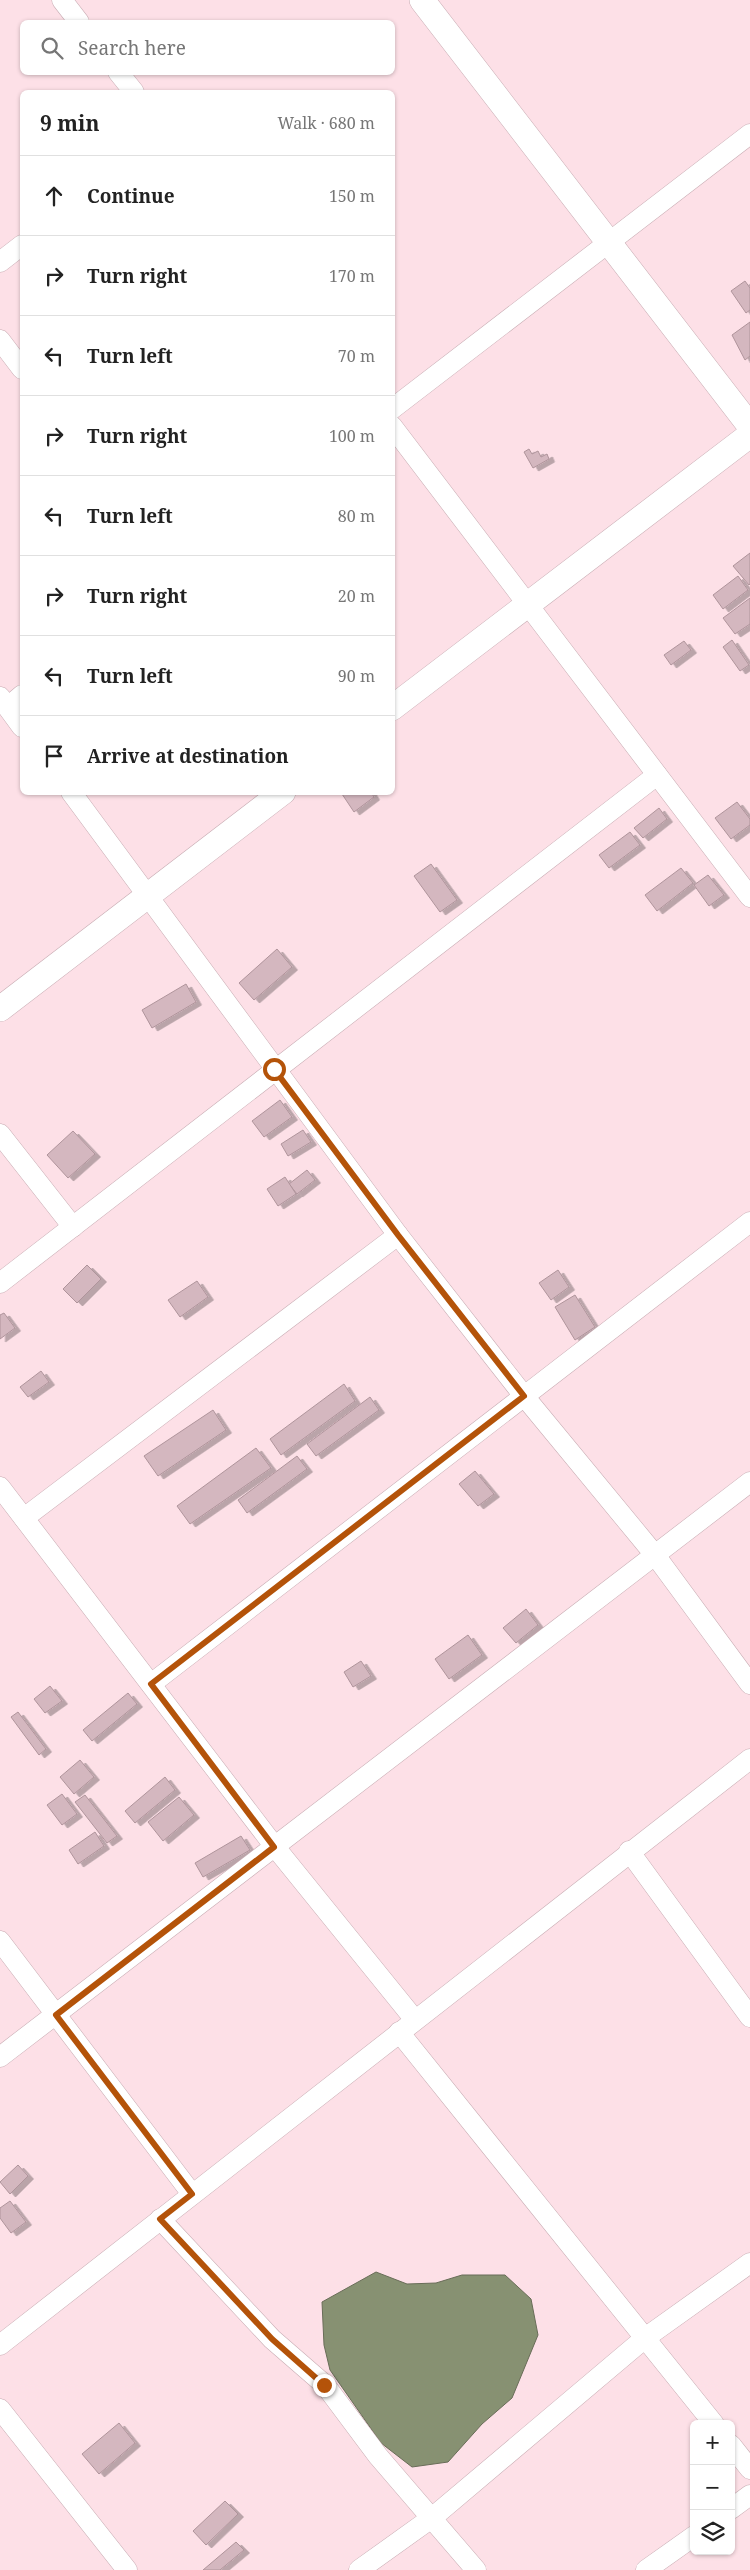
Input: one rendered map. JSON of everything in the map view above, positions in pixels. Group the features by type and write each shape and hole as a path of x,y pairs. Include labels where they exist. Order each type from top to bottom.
{"street":[{"path":"62,0 77,20"},
{"path":"422,0 750,426"},
{"path":"120,75 132,90"},
{"path":"395,407 750,134"},
{"path":"0,262 20,247"},
{"path":"0,340 20,366"},
{"path":"395,430 750,897"},
{"path":"395,706 750,435"},
{"path":"10,700 20,722"},
{"path":"0,1284 274,1069 657,775"},
{"path":"73,795 398,1235 524,1396 655,1554 750,1684"},
{"path":"0,1009 279,795"},
{"path":"0,1134 73,1227"},
{"path":"151,1684 750,1222"},
{"path":"24,1518 398,1235"},
{"path":"0,2057 750,1482"},
{"path":"0,1487 274,1847 415,2020"},
{"path":"0,2345 750,1759"},
{"path":"630,1851 750,2017"},
{"path":"0,1941 192,2194"},
{"path":"399,2032 711,2420"},
{"path":"160,2219 272,2339 324,2385 378,2456 476,2570"},
{"path":"359,2570 433,2518 645,2338 750,2263"},
{"path":"0,2410 127,2570"},
{"path":"735,2450 750,2468"},
{"path":"735,2506 750,2495"},
{"path":"646,2570 690,2539"}],"shaded area":[{"path":"376,2272 407,2284 436,2283 462,2275 505,2275 531,2299 538,2335 512,2398 482,2424 448,2462 412,2467 381,2443 330,2370 324,2345 322,2302"}],"building":[{"path":"745,281 750,288 750,310 746,313 731,291"},
{"path":"750,322 750,356 745,360 732,335"},
{"path":"529,449 532,454 538,451 541,457 547,454 549,459 533,468 524,452"},
{"path":"750,553 750,584 749,585 733,566"},
{"path":"738,576 748,590 723,609 713,595"},
{"path":"750,598 750,624 735,634 723,618"},
{"path":"732,640 749,665 740,671 723,647"},
{"path":"684,641 691,650 671,665 664,655"},
{"path":"343,795 373,795 374,797 354,812"},
{"path":"737,802 750,819 750,825 731,839 715,818"},
{"path":"659,808 667,819 643,838 634,828"},
{"path":"630,832 640,845 609,868 599,855"},
{"path":"431,864 457,900 440,912 414,876"},
{"path":"681,868 693,883 657,911 645,895"},
{"path":"708,875 724,895 709,906 694,885"},
{"path":"277,949 292,967 254,1000 239,983"},
{"path":"186,984 196,1002 152,1028 142,1010"},
{"path":"280,1100 292,1117 264,1137 252,1121"},
{"path":"303,1130 311,1142 288,1156 281,1144"},
{"path":"73,1131 95,1154 68,1178 47,1155"},
{"path":"307,1170 315,1180 297,1194 289,1184"},
{"path":"285,1177 296,1194 278,1206 267,1189"},
{"path":"87,1265 101,1279 77,1303 63,1289"},
{"path":"558,1270 569,1287 551,1300 539,1283"},
{"path":"197,1281 208,1297 180,1317 168,1300"},
{"path":"575,1295 595,1327 575,1340 555,1307"},
{"path":"4,1313 15,1328 0,1339 0,1315"},
{"path":"41,1371 49,1382 28,1397 20,1387"},
{"path":"344,1384 355,1401 281,1455 270,1439"},
{"path":"370,1397 379,1410 316,1456 307,1444"},
{"path":"213,1410 226,1430 158,1476 144,1456"},
{"path":"256,1448 271,1468 190,1524 177,1506"},
{"path":"297,1456 307,1469 247,1513 238,1500"},
{"path":"475,1471 494,1494 478,1506 459,1484"},
{"path":"526,1609 538,1625 516,1643 503,1628"},
{"path":"468,1635 482,1655 449,1679 435,1659"},
{"path":"361,1661 371,1676 353,1687 344,1672"},
{"path":"50,1686 62,1701 45,1713 34,1699"},
{"path":"128,1693 137,1704 92,1741 83,1730"},
{"path":"18,1712 46,1749 39,1755 11,1717"},
{"path":"80,1760 94,1777 74,1794 60,1777"},
{"path":"165,1777 175,1790 135,1823 125,1811"},
{"path":"62,1794 77,1814 62,1825 47,1805"},
{"path":"85,1795 117,1836 107,1843 75,1802"},
{"path":"179,1797 194,1815 163,1841 148,1822"},
{"path":"95,1832 104,1846 78,1864 69,1850"},
{"path":"241,1836 250,1850 203,1877 195,1863"},
{"path":"18,2165 28,2176 10,2194 0,2182"},
{"path":"10,2201 26,2222 11,2233 0,2218 0,2208"},
{"path":"119,2423 135,2443 99,2474 82,2454"},
{"path":"225,2501 238,2514 206,2545 193,2531"},
{"path":"236,2542 244,2550 220,2570 203,2570"}],"route":[{"path":"274,1069 398,1235 524,1396 151,1684 274,1847 56,2015 192,2194 160,2219 272,2339 324,2385"}]}
